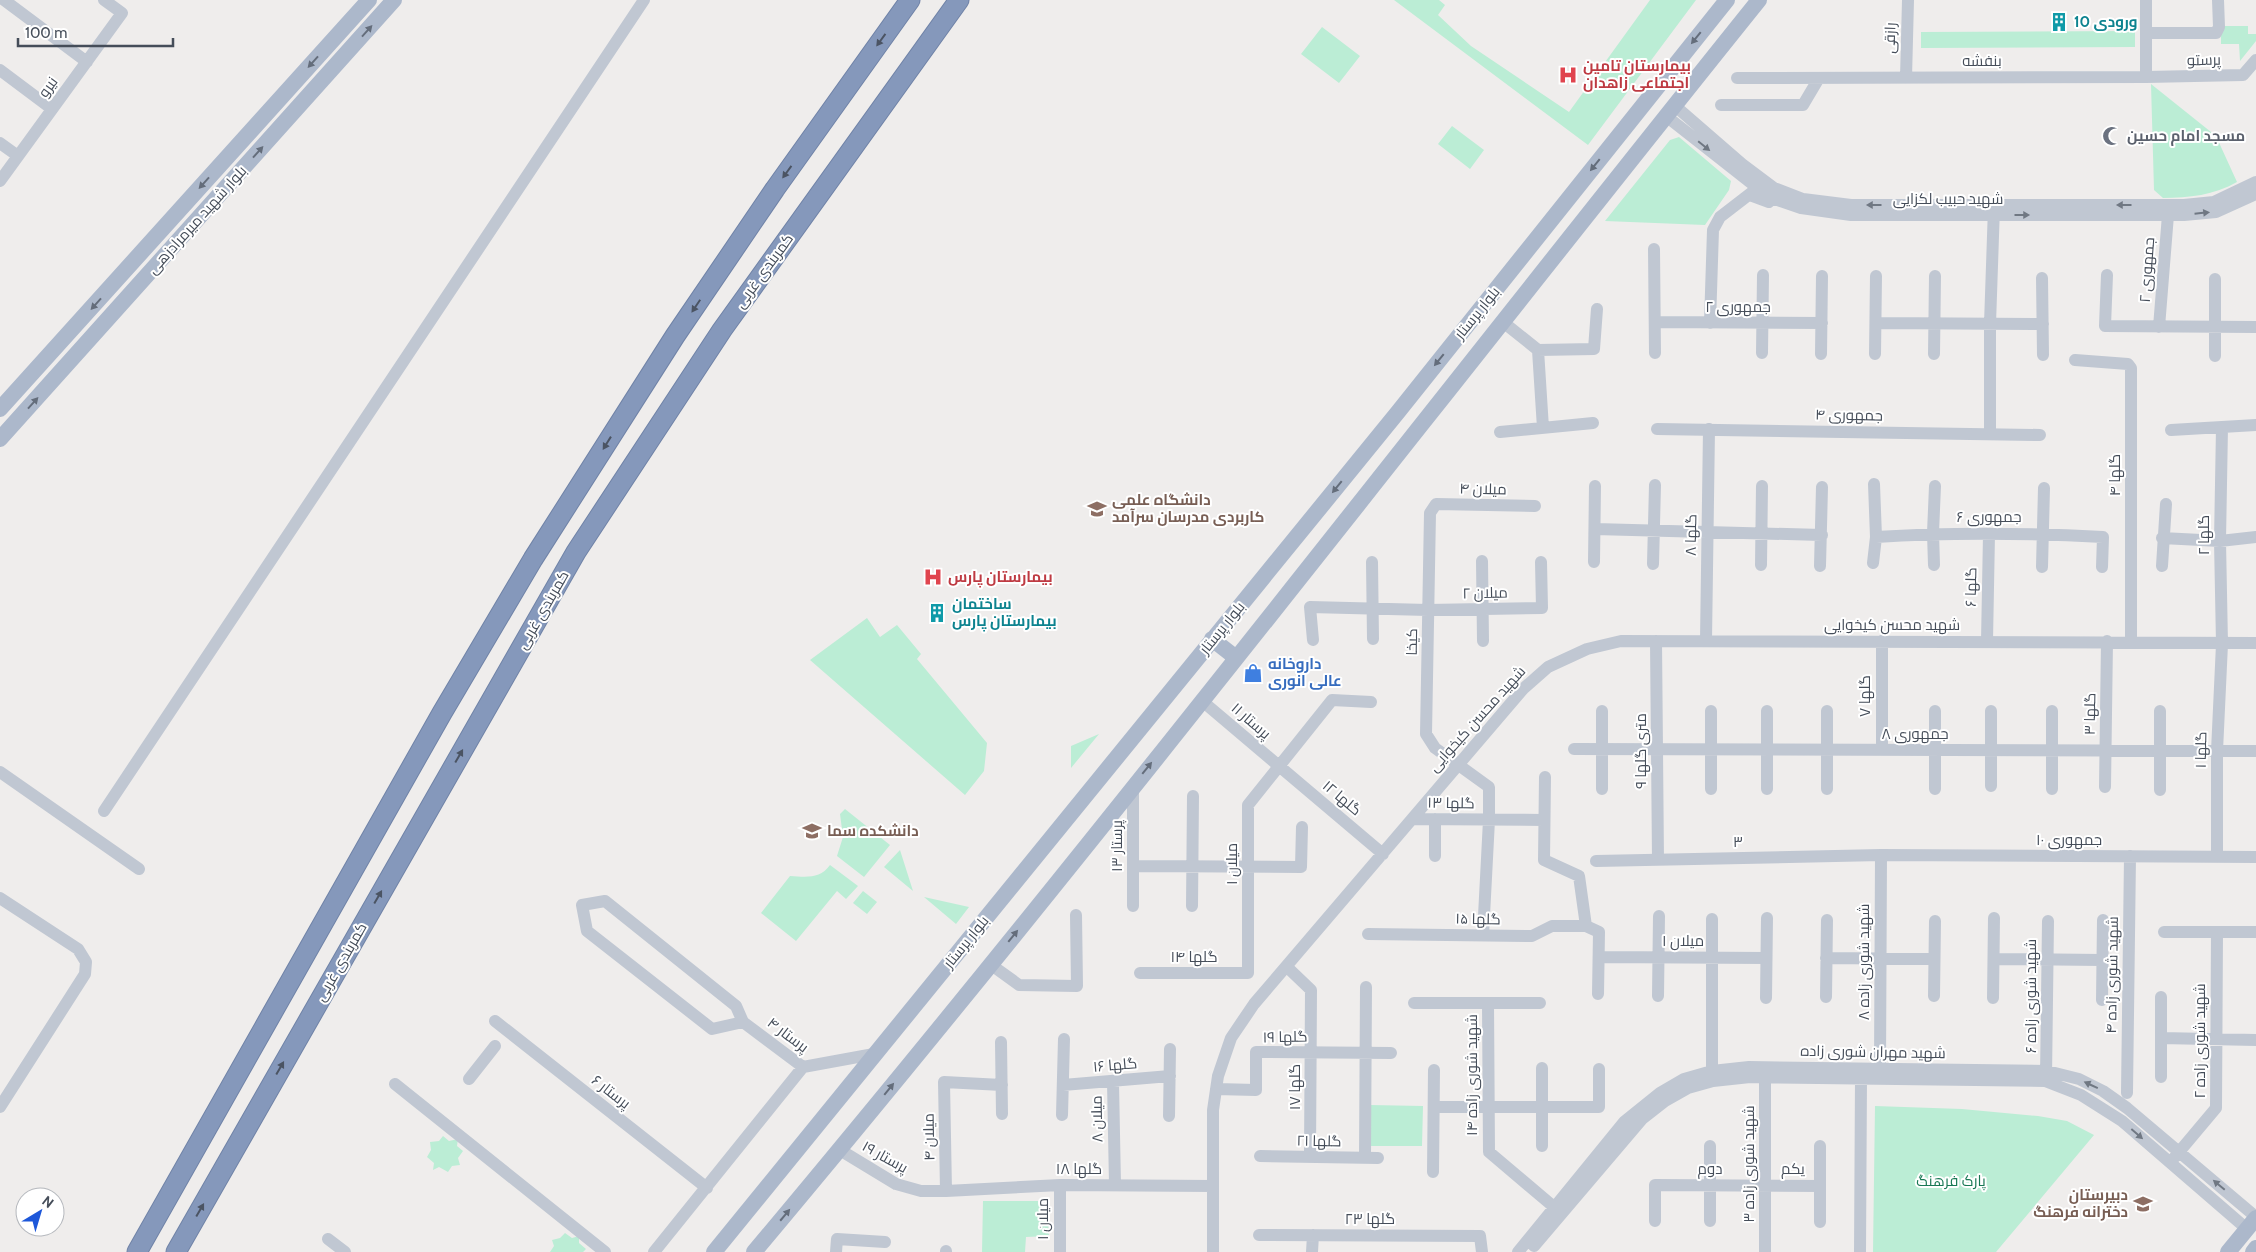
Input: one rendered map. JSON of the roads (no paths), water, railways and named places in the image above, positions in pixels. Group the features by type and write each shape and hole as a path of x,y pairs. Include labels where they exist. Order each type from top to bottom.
{"highway":[{"path":"137,1252 442,713 534,559 665,352 758,213 910,0"},
{"name":"کمربندی غربی","path":"176,1252 576,552 722,330 959,0"}],"main road":[{"name":"بلوار شهید میرمرادزهی","path":"0,409 369,0"},
{"name":"بلوار شهید میرمرادزهی","path":"0,439 394,0"},
{"name":"بلوار پرستار","path":"714,1252 1410,396 1727,0"},
{"name":"بلوار پرستار","path":"754,1252 840,1150 1133,786 1759,0"},
{"path":"1212,640 1235,657"},
{"path":"2228,1252 2254,1225"},
{"path":"2253,1252 2256,1248"}],"street":[{"path":"4,0 86,62"},
{"name":"نیرو","path":"0,181 122,13 104,0"},
{"path":"104,812 644,0"},
{"name":"رازقی","path":"1906,78 1908,0"},
{"path":"2146,0 2146,77"},
{"path":"2146,33 2216,33 2220,27 2218,0"},
{"name":"پرستو","path":"2146,77 2243,75 2256,60"},
{"path":"0,70 52,109"},
{"name":"بنفشه","path":"1737,78 2146,77"},
{"path":"1721,105 1804,105 1819,78"},
{"name":"شهید حبیب لکزایی","path":"1670,111 1769,197 1801,208 1826,213 1851,215 1994,214 2150,210 2214,202 2256,182"},
{"path":"0,143 18,156"},
{"path":"1710,323 1713,230 1720,217 1757,188"},
{"name":"شهید حبیب لکزایی","path":"2150,210 2168,215 2216,212 2256,194"},
{"path":"1990,434 1990,324 1994,214"},
{"name":"جمهوری ۲","path":"2159,327 2168,215"},
{"path":"1654,249 1655,353"},
{"path":"1762,353 1763,275"},
{"path":"2106,275 2105,326 2256,327"},
{"path":"1822,276 1822,354"},
{"path":"1875,354 1876,276"},
{"path":"1934,354 1935,276"},
{"path":"2042,278 2043,355"},
{"path":"2215,356 2216,279"},
{"path":"1503,322 1538,350 1594,349 1597,309"},
{"name":"جمهوری ۲","path":"1655,322 1822,324"},
{"path":"1876,323 2043,324"},
{"path":"1538,350 1543,428"},
{"name":"گلها ۴","path":"2075,360 2128,364 2131,368 2131,641"},
{"path":"1500,432 1593,423"},
{"path":"2172,430 2256,425"},
{"name":"گلها ۲","path":"2222,427 2220,541 2222,644"},
{"name":"جمهوری ۴","path":"1657,429 2040,435"},
{"name":"گلها ۸","path":"1706,641 1709,429"},
{"path":"1873,563 1876,537 1874,484"},
{"path":"1653,564 1655,485"},
{"path":"1594,562 1595,486"},
{"path":"1761,565 1763,533 1762,486"},
{"path":"1934,565 1935,486"},
{"path":"1820,566 1822,487"},
{"path":"2042,567 2044,488"},
{"name":"میلان ۴","path":"1431,508 1436,504 1535,506"},
{"path":"2162,566 2162,538 2166,504"},
{"name":"کیخا","path":"1431,508 1426,734 1435,748 1489,786 1489,820"},
{"path":"1595,529 1822,535"},
{"name":"جمهوری ۶","path":"1876,537 1933,533 2042,533 2103,537 2102,567"},
{"name":"گلها ۶","path":"1987,641 1989,534"},
{"path":"2162,538 2220,541 2256,537"},
{"path":"1482,561 1483,641"},
{"path":"1372,562 1373,639"},
{"name":"میلان ۲","path":"1428,610 1542,608 1541,562"},
{"path":"1313,640 1310,607 1428,610"},
{"name":"شهید محسن کیخوایی","path":"1213,1252 1213,1110 1218,1076 1232,1038 1254,1004 1383,854 1457,764 1523,689 1548,667 1587,649 1621,641 2131,641 2222,644 2256,643"},
{"name":"۹ متری گلها","path":"1656,641 1658,860"},
{"name":"گلها ۷","path":"1882,641 1882,750"},
{"name":"گلها ۳","path":"2105,787 2108,641"},
{"name":"گلها ۱","path":"2217,857 2217,751 2222,644"},
{"name":"پرستار ۱۱","path":"1202,700 1279,766"},
{"path":"1279,766 1332,700 1370,702"},
{"path":"1602,711 1602,789"},
{"path":"1711,711 1711,789"},
{"path":"1767,711 1768,789"},
{"path":"1827,711 1827,789"},
{"path":"1935,711 1935,789"},
{"path":"1991,711 1991,786"},
{"path":"2052,711 2052,790"},
{"path":"2160,711 2160,790"},
{"name":"جمهوری ۸","path":"1574,749 2256,751"},
{"name":"گلها ۱۲","path":"1279,766 1383,854"},
{"name":"میلان ۱","path":"1248,974 1248,805 1279,766"},
{"path":"0,772 139,869"},
{"path":"1545,777 1544,860 1579,876 1586,926 1599,932 1598,994"},
{"name":"پرستار ۱۳","path":"1133,786 1133,906"},
{"path":"1192,906 1193,796"},
{"name":"گلها ۱۳","path":"1412,819 1544,820"},
{"path":"1435,819 1435,856"},
{"path":"1483,934 1489,820"},
{"path":"1133,866 1301,867 1302,827"},
{"name":"۳","path":"1596,861 1881,855"},
{"name":"جمهوری ۱۰","path":"1881,855 2256,857"},
{"name":"شهید شوری زاده ۸","path":"1880,1068 1881,855"},
{"name":"شهید شوری زاده ۴","path":"2127,1093 2130,856"},
{"path":"0,898 78,949 86,962 85,974 0,1107"},
{"path":"605,900 736,1006 743,1022 712,1029 587,931 582,905 605,900"},
{"path":"990,964 1019,984 1077,986 1076,915"},
{"path":"1658,996 1659,916"},
{"path":"1766,998 1767,918"},
{"path":"1993,998 1994,918"},
{"path":"1712,919 1712,1071"},
{"path":"1826,997 1827,920"},
{"path":"2102,1000 2103,920"},
{"name":"شهید شوری زاده ۶","path":"2046,1076 2048,921"},
{"path":"1934,996 1935,922"},
{"name":"گلها ۱۵","path":"1368,934 1532,936 1552,926 1586,926"},
{"path":"2164,932 2256,932"},
{"name":"شهید شوری زاده ۲","path":"2170,1162 2216,1108 2217,933"},
{"name":"میلان ۱","path":"1599,957 1766,958"},
{"path":"1826,958 1934,959"},
{"path":"1994,959 2102,960"},
{"name":"گلها ۱۷","path":"1287,967 1311,990 1310,1157"},
{"name":"گلها ۱۴","path":"1140,972 1248,974"},
{"path":"1366,987 1366,1053"},
{"path":"2161,997 2161,1077"},
{"path":"1414,1003 1540,1003"},
{"name":"شهید شوری زاده ۱۴","path":"1488,1003 1489,1152 1554,1208"},
{"name":"پرستار ۶","path":"495,1021 707,1188"},
{"name":"پرستار ۴","path":"743,1022 803,1067 874,1054"},
{"path":"2161,1038 2256,1040"},
{"path":"1062,1115 1064,1039"},
{"path":"1002,1042 1002,1114"},
{"path":"469,1079 495,1046"},
{"path":"1170,1049 1170,1116"},
{"name":"گلها ۱۹","path":"1216,1089 1256,1090 1256,1052 1391,1053"},
{"name":"گلها ۲۱","path":"1260,1156 1372,1158 1366,1053"},
{"path":"654,1252 803,1067"},
{"path":"1542,1068 1542,1146"},
{"name":"شهید مهران شوری زاده","path":"1529,1252 1621,1142 1642,1119 1665,1101 1688,1088 1713,1081 1765,1072 1880,1068 2078,1079 2103,1091 2179,1151 2254,1225"},
{"path":"1434,1107 1599,1107 1599,1069"},
{"path":"1433,1172 1434,1070"},
{"name":"شهید مهران شوری زاده","path":"1518,1252 1624,1122 1660,1093 1684,1080 1712,1071 1861,1078 2046,1076 2097,1104 2122,1121 2170,1162 2254,1225"},
{"name":"شهید شوری زاده ۳","path":"1765,1072 1765,1252"},
{"name":"گلها ۱۶","path":"1063,1085 1170,1076"},
{"path":"1860,1252 1861,1078"},
{"name":"میلان ۴","path":"946,1192 944,1082 1002,1085"},
{"name":"میلان ۸","path":"1113,1082 1115,1186"},
{"path":"395,1084 605,1252"},
{"path":"1710,1146 1710,1221"},
{"path":"1820,1146 1820,1222"},
{"name":"پرستار ۱۹","path":"840,1150 896,1184 921,1191 946,1192"},
{"name":"دوم","path":"1656,1221 1655,1184 1765,1185"},
{"name":"میلان ۱","path":"1060,1185 1060,1252"},
{"name":"گلها ۱۸","path":"946,1192 1060,1185 1213,1186"},
{"name":"یکم","path":"1765,1185 1820,1186"},
{"name":"گلها ۲۳","path":"1259,1235 1480,1236 1482,1252"},
{"path":"1312,1235 1312,1252"},
{"path":"328,1239 345,1252"},
{"path":"836,1252 837,1239 885,1242"}],"place":[{"name":"ورودی 10","path":"2059,22"},
{"name":"بیمارستان تامین اجتماعی زاهدان","path":"1568,75"},
{"name":"مسجد امام حسین","path":"2112,136"},
{"name":"دانشگاه علمی کاربردی مدرسان سرآمد","path":"1097,509"},
{"name":"بیمارستان پارس","path":"933,577"},
{"name":"ساختمان بیمارستان پارس","path":"937,613"},
{"name":"داروخانه عالی انوری","path":"1253,673"},
{"name":"دانشکده سما","path":"812,831"},
{"name":"دبیرستان دخترانه فرهنگ","path":"2143,1204"}],"park label":[{"name":"پارک فرهنگ","path":"1951,1181"}]}
